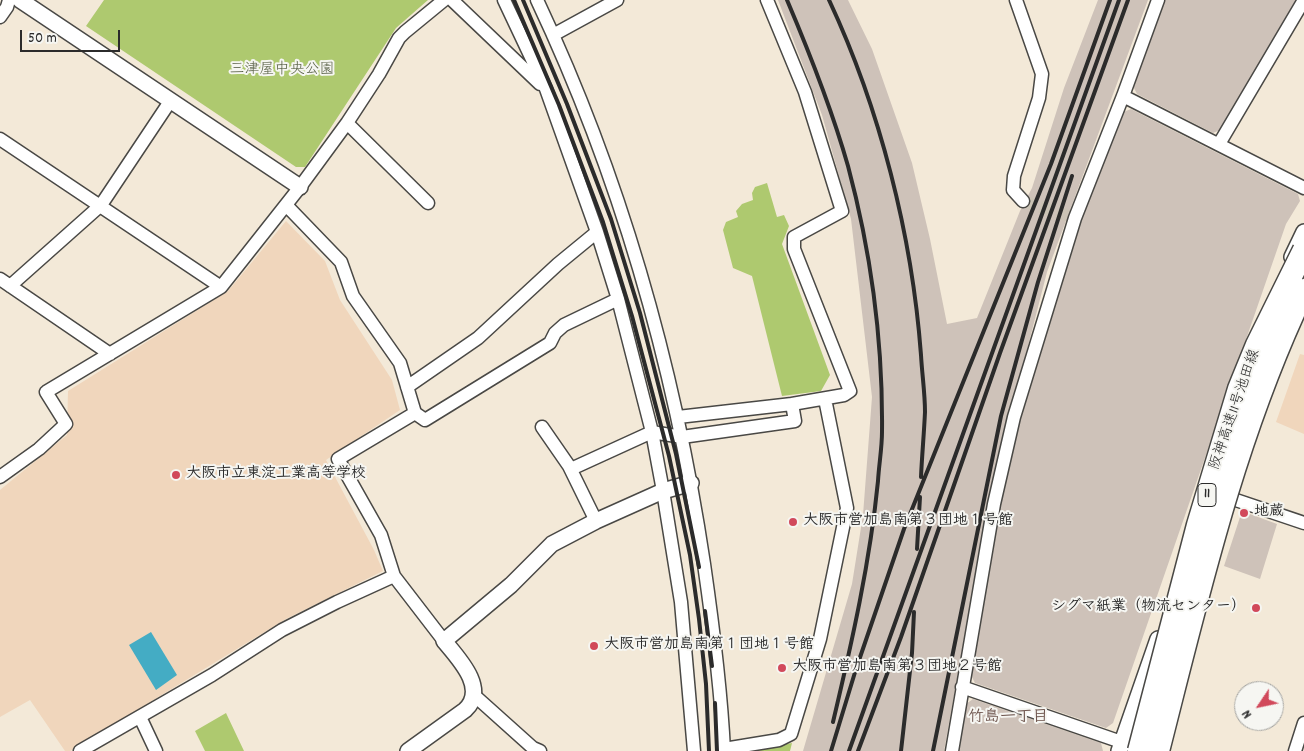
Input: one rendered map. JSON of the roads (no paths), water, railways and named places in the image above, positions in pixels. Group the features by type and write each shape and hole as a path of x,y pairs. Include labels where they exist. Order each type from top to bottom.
{"highway":[{"name":"阪神高速11号池田線","path":"1127,748 1239,389 1296,257"},
{"name":"阪神高速11号池田線","path":"1158,751 1198,593 1235,463 1274,354 1304,290"}],"street":[{"path":"0,16 7,7 9,0"},
{"path":"20,0 300,188"},
{"path":"0,477 38,449 66,424 46,392 221,287 300,188 347,123 399,38 444,0"},
{"path":"452,0 546,89"},
{"path":"504,0 546,89 597,232 618,299 652,432 664,491 681,602 694,751"},
{"path":"537,0 591,128 622,213 648,298 672,389 691,483 718,661 724,750 779,740 791,734 820,639 847,508 825,399"},
{"path":"553,35 617,0"},
{"path":"678,417 792,404 844,395 850,391 794,249 794,237 842,211 804,92 767,0"},
{"path":"1016,0 1042,74 1039,98 1014,176 1013,190 1023,201"},
{"path":"952,751 994,504 1014,417 1075,218 1158,0"},
{"path":"1219,144 1304,0"},
{"path":"1123,96 1304,188"},
{"path":"110,354 5,283 101,205 171,100"},
{"path":"347,123 428,202"},
{"path":"0,139 221,287"},
{"path":"286,205 341,262 353,296 400,363 415,413 425,420 550,343 555,333 564,325 618,299"},
{"path":"407,387 478,338 558,264 597,232"},
{"path":"1127,748 1210,491 1304,232"},
{"path":"1296,257 1304,270"},
{"path":"571,469 652,432 682,437 795,421 792,404"},
{"path":"735,410 739,428"},
{"path":"408,751 471,704 475,696 473,683 460,661 394,576 381,535 338,458 415,413"},
{"path":"542,427 571,469 596,521"},
{"path":"444,641 511,585 552,544 596,521 664,491 691,483"},
{"path":"1210,491 1304,524"},
{"path":"80,751 212,675 282,630 394,576"},
{"path":"962,687 1127,748 1148,751"},
{"path":"475,696 533,748 540,751"},
{"path":"140,717 156,751"},
{"path":"1294,751 1304,724"}],"water":[{"path":"151,632 177,675 156,690 129,645"}],"tunnel":[{"path":"1023,201 1075,218"}],"railway":[{"path":"514,0 559,105 603,222 632,316 669,456 690,555 699,619 706,684 709,751"},
{"path":"523,0 567,104 611,219 640,313 676,454 699,567"},
{"path":"787,0 820,82 848,166 863,231 878,332 882,438 875,511 860,602 833,722"},
{"path":"829,0 864,85 878,129 891,173 910,264 917,310 924,391 925,412 921,477"},
{"path":"831,751 856,669 904,529 1051,164 1110,0"},
{"path":"849,751 1119,0"},
{"path":"858,751 901,637 1000,353 1128,0"},
{"path":"933,751 1001,416 1038,282 1072,176"},
{"path":"917,549 920,497"},
{"path":"705,611 712,666"},
{"path":"901,751 912,653 914,612"},
{"path":"715,703 717,751"}],"place":[{"name":"大阪市立東淀工業高等学校","path":"176,475"},
{"name":"地蔵","path":"1244,513"},
{"name":"大阪市営加島南第３団地１号館","path":"793,522"},
{"name":"シグマ紙業（物流センター）","path":"1256,608"},
{"name":"大阪市営加島南第１団地１号館","path":"594,646"},
{"name":"大阪市営加島南第３団地２号館","path":"782,668"}],"district":[{"name":"竹島一丁目","path":"1008,719"}],"park label":[{"name":"三津屋中央公園","path":"282,71"}]}
